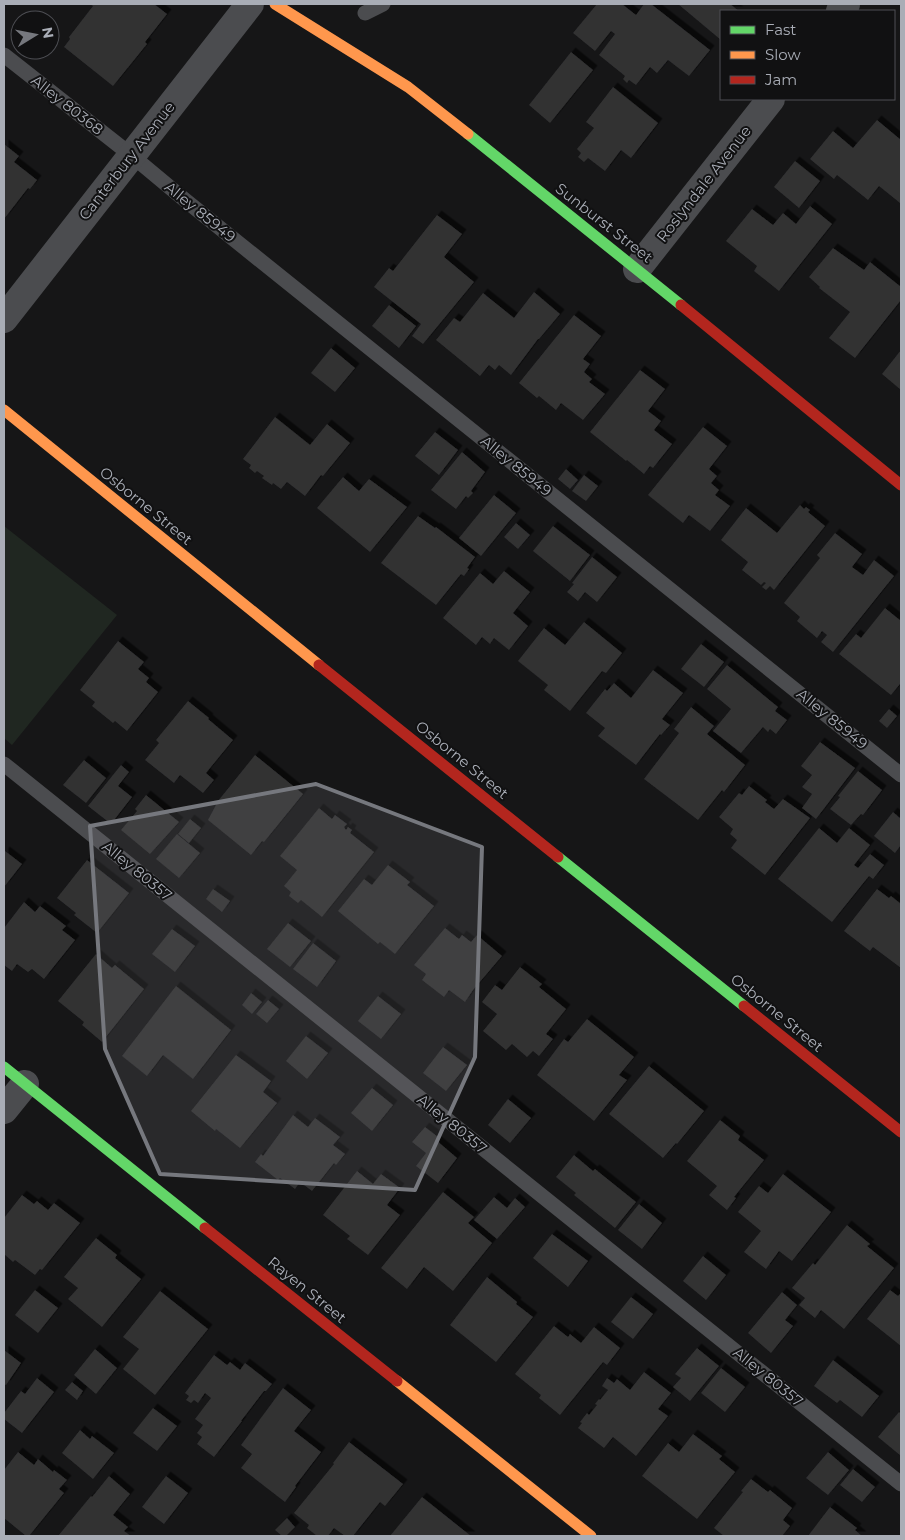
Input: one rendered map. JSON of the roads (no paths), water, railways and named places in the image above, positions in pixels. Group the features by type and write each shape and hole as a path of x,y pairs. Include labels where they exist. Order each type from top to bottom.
{"street":[{"name":"Canterbury Avenue","path":"4,319 250,4"},
{"name":"Sunburst Street","path":"276,4 408,87 637,269 901,485"},
{"name":"Roslyndale Avenue","path":"637,269 770,100"},
{"name":"Osborne Street","path":"4,410 236,599 901,1132"},
{"name":"Rayen Street","path":"4,1067 591,1536"},
{"path":"4,1110 25,1084"}],"lane":[{"path":"365,13 383,4"},
{"name":"Alley 80368","path":"4,55 131,155"},
{"name":"Alley 85949","path":"131,155 901,775"},
{"name":"Alley 80357","path":"4,764 901,1484"}]}
